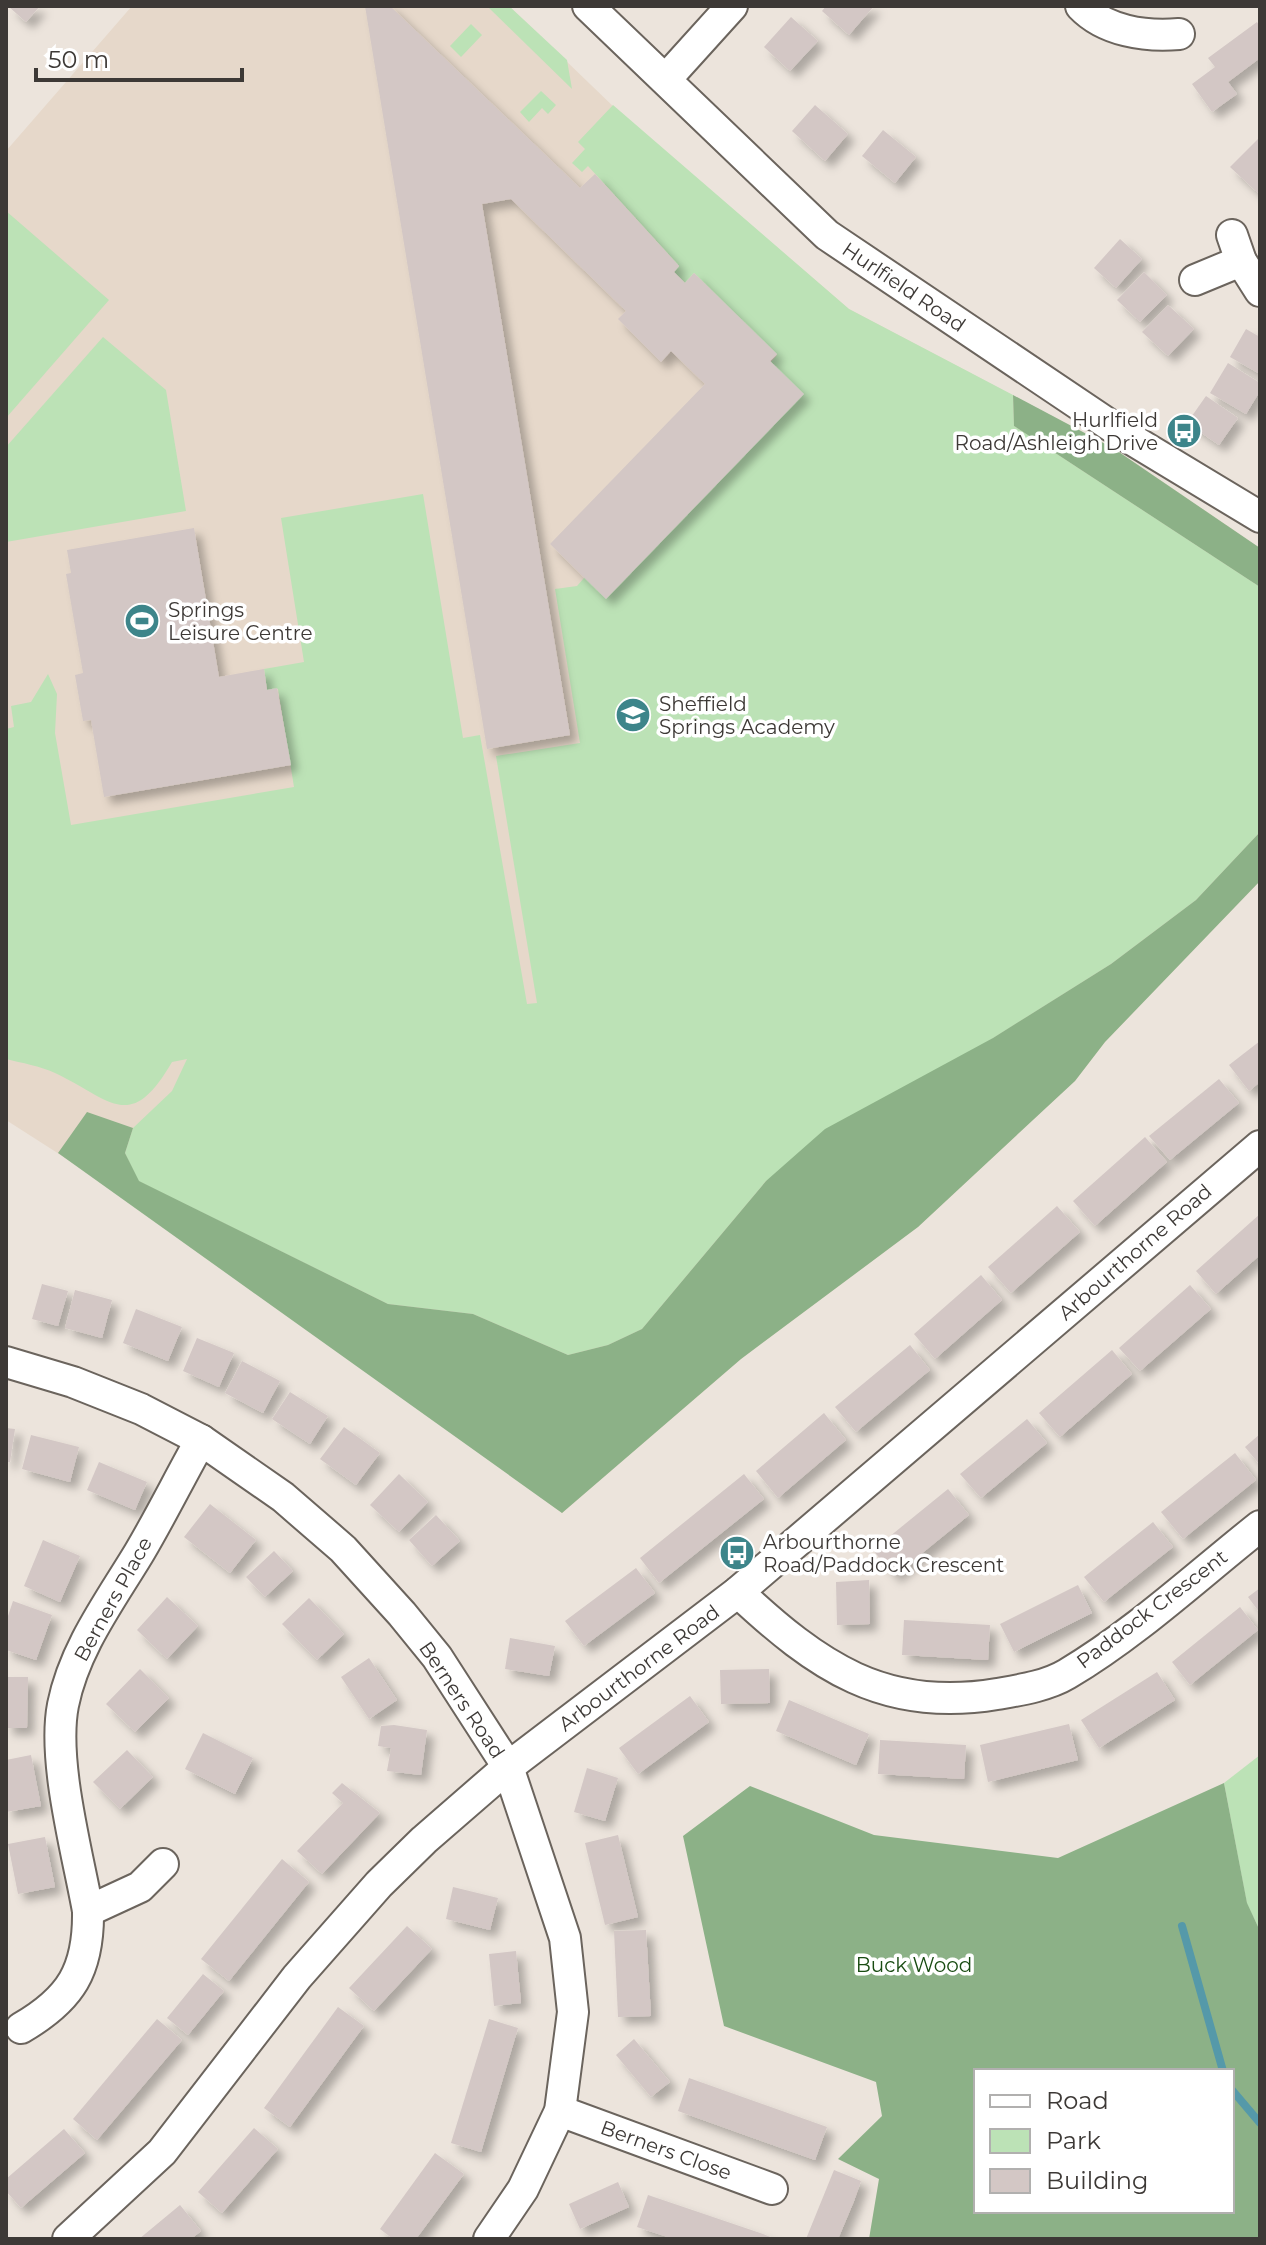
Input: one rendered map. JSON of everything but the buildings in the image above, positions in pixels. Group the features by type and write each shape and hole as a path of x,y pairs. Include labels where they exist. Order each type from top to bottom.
{"street":[{"name":"Hurlfield Road","path":"588,6 827,235 1126,436 1258,512"},
{"path":"666,79 732,6"},
{"path":"1081,6 1097,22 1159,36 1179,34"},
{"path":"1195,280 1236,248 1260,291"},
{"name":"Arbourthorne Road","path":"68,2239 162,2152 297,1977 379,1884 508,1767 738,1592 1260,1146"},
{"name":"Berners Road","path":"6,1362 73,1382 141,1409 201,1440 283,1497 343,1549 437,1657 508,1767 555,1902 571,1975 571,2046 560,2111 523,2189 489,2239"},
{"name":"Berners Place","path":"21,2028 47,2013 71,1986 85,1962 88,1911 62,1758 63,1707 75,1666 109,1599 139,1553 201,1440"},
{"name":"Paddock Crescent","path":"738,1592 779,1630 831,1668 873,1686 901,1693 923,1697 976,1697 1036,1686 1064,1676 1123,1635 1260,1526"},
{"path":"88,1911 140,1887 163,1864"},
{"name":"Berners Close","path":"560,2111 772,2189"}],"shaded area":[{"name":"Sheffield Springs Academy","path":"132,6 509,6 617,110 849,309 1113,448 1260,548 1260,881 1105,1042 1075,1081 918,1227 741,1359 562,1513 198,1243 6,1120 6,151"}],"green space":[{"path":"487,6 509,6 567,60 572,89"},
{"path":"471,24 482,35 461,57 450,46"},
{"path":"541,91 556,105 548,114 542,108 529,122 520,112"},
{"path":"613,105 849,309 1013,395 1014,426 1260,587 1260,832 1196,900 1111,964 766,1181 642,1329 608,1345 568,1355 473,1314 388,1304 138,1181 125,1153 133,1128 172,1091 187,1059 172,1062 144,1098 132,1104 119,1105 49,1071 6,1059 6,729 14,727 11,706 31,702 48,674 57,694 55,733 71,825 294,787 278,689 267,690 264,669 304,662 281,518 423,494 463,738 480,735 527,1004 537,1003 496,756 580,743 555,589 577,586 777,355 694,273 685,283 674,272 679,266 588,166 582,172 572,163 585,149 578,142"},
{"path":"6,211 109,300 6,418"},
{"path":"103,337 166,390 186,511 6,542 6,447"},
{"path":"1013,395 1113,448 1260,548 1260,587 1014,426"},
{"path":"1260,832 1260,881 1105,1042 1075,1081 918,1227 741,1359 562,1513 58,1153 87,1112 133,1128 125,1153 139,1181 388,1304 473,1314 568,1355 608,1345 642,1329 766,1181 825,1129 993,1038 1111,964 1196,900"},
{"path":"1260,1755 1260,1931 1247,1904 1224,1783"},
{"name":"Buck Wood","path":"1224,1783 1247,1903 1260,1931 1260,2239 869,2239 879,2179 838,2159 882,2116 876,2082 724,2026 683,1836 750,1786 874,1835 1058,1858"}],"waterway":[{"path":"1182,1926 1222,2069"},
{"path":"1234,2092 1260,2123"}],"place":[{"name":"Hurlfield Road/Ashleigh Drive","path":"1184,431"},
{"name":"Springs Leisure Centre","path":"142,621"},
{"name":"Sheffield Springs Academy","path":"633,715"},
{"name":"Arbourthorne Road/Paddock Crescent","path":"737,1553"}]}
